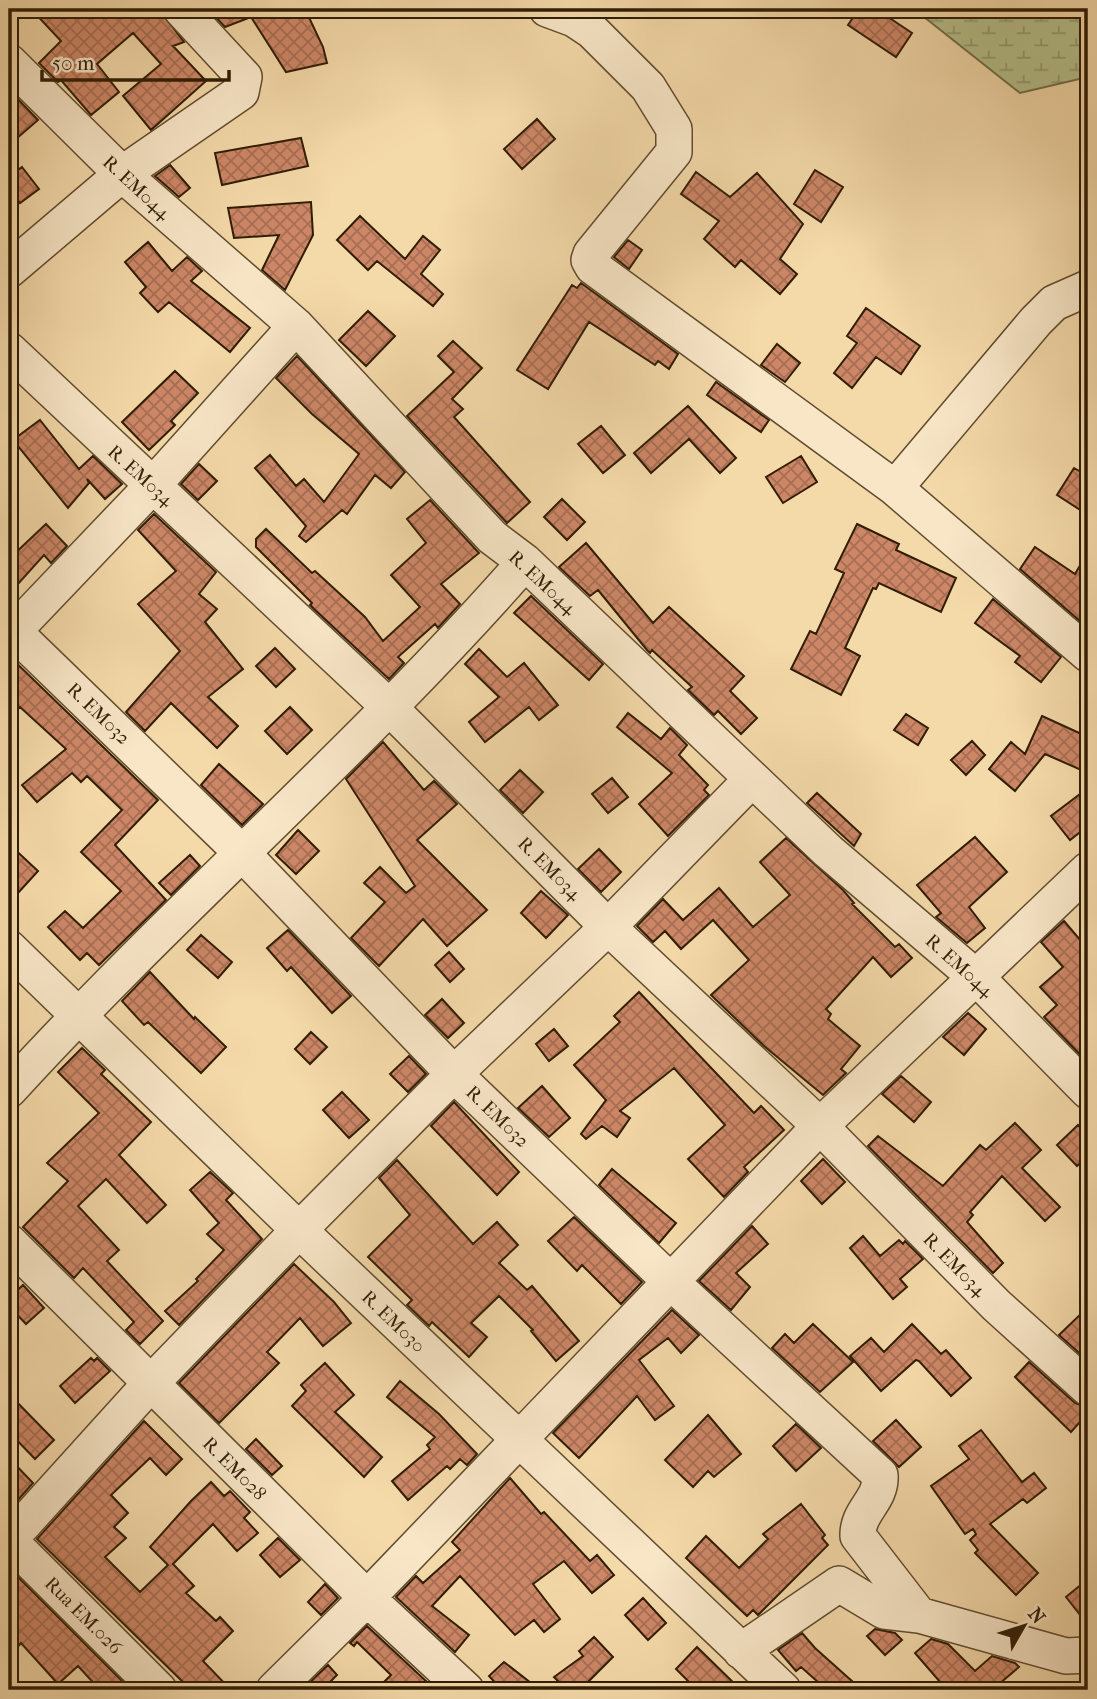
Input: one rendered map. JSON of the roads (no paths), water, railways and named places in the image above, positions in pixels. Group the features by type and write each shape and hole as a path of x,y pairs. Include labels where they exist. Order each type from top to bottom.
{"street":[{"path":"9,270 122,174 232,100 245,83 244,77 181,9"},
{"path":"547,9 574,19 592,31 648,87 674,129 674,152 591,254 589,260 593,267 895,488 1088,654"},
{"name":"R. EM044","path":"9,62 122,174 296,326 492,537 525,562 828,851 978,979 1088,1091"},
{"path":"895,488 1036,321 1054,303 1088,288"},
{"path":"10,631 153,485 296,326"},
{"name":"R. EM034","path":"9,350 389,707 608,927 820,1126 996,1305 1088,1388"},
{"path":"9,1090 78,1014 389,707 525,562"},
{"name":"R. EM032","path":"10,631 241,852 454,1074 670,1281 880,1475 881,1488 858,1523 858,1536 919,1615"},
{"path":"9,1540 150,1384 299,1230 454,1074 608,927 752,779"},
{"path":"274,1690 367,1598 820,1126 924,1023 978,979 1088,870"},
{"name":"R. EM030","path":"9,948 299,1230 782,1690"},
{"name":"R. EM028","path":"9,1242 367,1598 466,1690"},
{"name":"Rua EM.026","path":"9,1540 159,1690"},
{"path":"741,1651 839,1584 884,1611 919,1615 1066,1656 1088,1655"}]}
